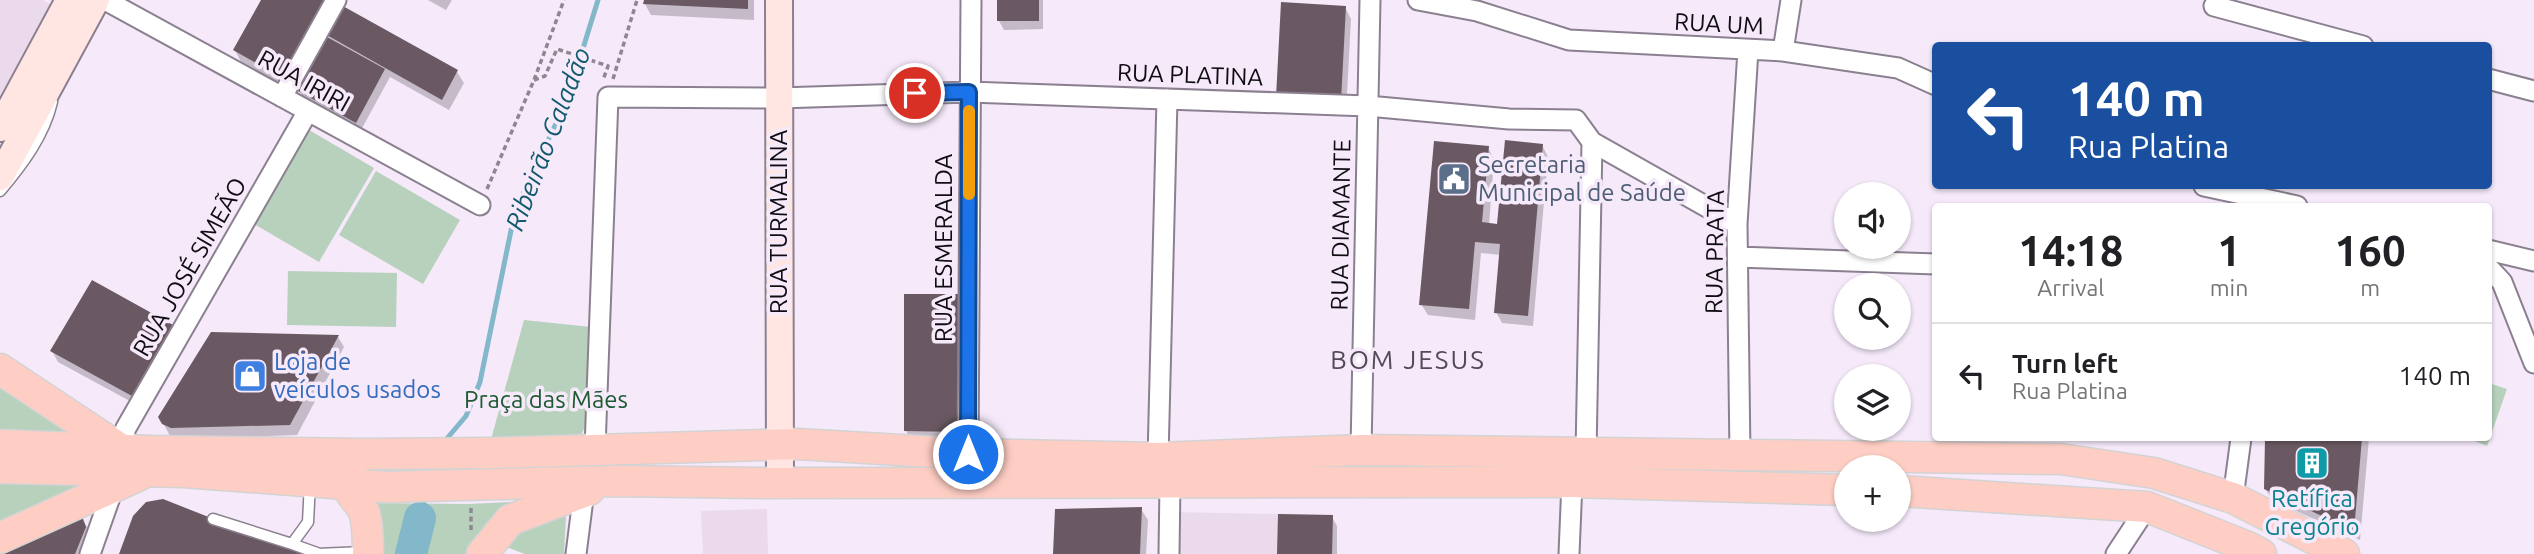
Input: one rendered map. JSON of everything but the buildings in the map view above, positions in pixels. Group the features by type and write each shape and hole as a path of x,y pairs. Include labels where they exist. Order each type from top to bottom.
{"main road":[{"name":"RUA TURMALINA","path":"779,0 780,482"},
{"path":"0,177 71,47 88,2"},
{"path":"0,128 88,2"},
{"path":"0,369 116,468"},
{"path":"0,538 116,468 152,451 489,453 798,444 968,454 1164,471 1361,450 2061,459 2154,473 2232,498 2344,554"},
{"path":"0,445 116,468"},
{"path":"368,553 365,512 350,491 349,476 378,454"},
{"path":"0,468 116,468 310,482 350,491 386,487 494,485 572,488 615,481 780,482 1164,471 1834,489"},
{"path":"483,549 510,520 572,488"},
{"path":"1911,492 2147,507 2261,554"}],"street":[{"path":"282,97 336,0"},
{"name":"RUA ESMERALDA","path":"968,454 971,0"},
{"name":"RUA DIAMANTE","path":"1361,450 1370,0"},
{"name":"RUA UM","path":"1418,0 1479,5 1569,40 1783,51 1898,68 1932,83"},
{"path":"1783,51 1791,0"},
{"name":"RUA IRIRI","path":"88,2 282,97 480,205"},
{"path":"2214,6 2348,42"},
{"name":"RUA PRATA","path":"1740,455 1737,224 1748,50"},
{"path":"2492,80 2534,91"},
{"name":"RUA PLATINA","path":"608,97 779,98 969,92 1368,106 1509,119 1576,120 1591,142 1737,224"},
{"path":"595,449 608,97"},
{"path":"1167,99 1164,471 1169,554"},
{"name":"RUA JOSÉ SIMEÃO","path":"90,554 126,428 308,111"},
{"path":"1586,453 1591,142"},
{"path":"2218,189 2283,203"},
{"path":"2492,251 2534,261"},
{"path":"1738,257 1932,264"},
{"path":"2492,271 2502,282 2534,363"},
{"path":"2232,498 2241,441"},
{"path":"1569,554 1572,482"},
{"path":"572,488 576,554"},
{"path":"2116,554 2147,507"}],"lane":[{"path":"0,191 23,164 48,121 71,47"},
{"path":"292,544 308,522 310,482"},
{"path":"213,519 317,553 368,553"}],"path":[{"path":"480,205 565,0"},
{"path":"608,97 637,0"},
{"path":"534,80 545,76 557,49 608,66"},
{"path":"471,506 483,549"}],"shaded area":[{"path":"0,0 43,0 58,9 0,108"},
{"path":"767,509 768,554 703,554 701,511"},
{"path":"1169,512 1333,515 1332,554 1168,554"}],"green space":[{"path":"309,130 374,168 319,262 254,224"},
{"path":"376,171 460,220 423,284 339,235"},
{"path":"288,271 397,273 396,327 287,325"},
{"name":"Praça das Mães","path":"524,320 591,327 588,420 575,440 490,443"},
{"path":"0,382 85,441 0,441"},
{"path":"2492,384 2507,389 2492,432"},
{"path":"2474,441 2489,441 2487,446"},
{"path":"0,476 109,482 0,532"},
{"path":"548,500 475,554 375,554 361,503 469,504"},
{"path":"554,510 566,517 564,554 525,554 496,543"}],"waterway":[{"name":"Ribeirão Caladão","path":"444,442 466,416 480,382 515,211 567,100 598,0"},
{"name":"Ribeirão Caladão","path":"420,518 425,496"},
{"name":"Ribeirão Caladão","path":"411,554 420,518"}],"slow traffic":[{"path":"969,111 969,194"}],"place":[{"name":"Secretaria Municipal de Saúde","path":"1454,179"},
{"name":"Loja de veículos usados","path":"250,376"},
{"name":"Retífica Gregório","path":"2312,463"}],"district":[{"name":"BOM JESUS","path":"1408,360"}],"route":[{"path":"915,93 969,92 968,454"}]}
